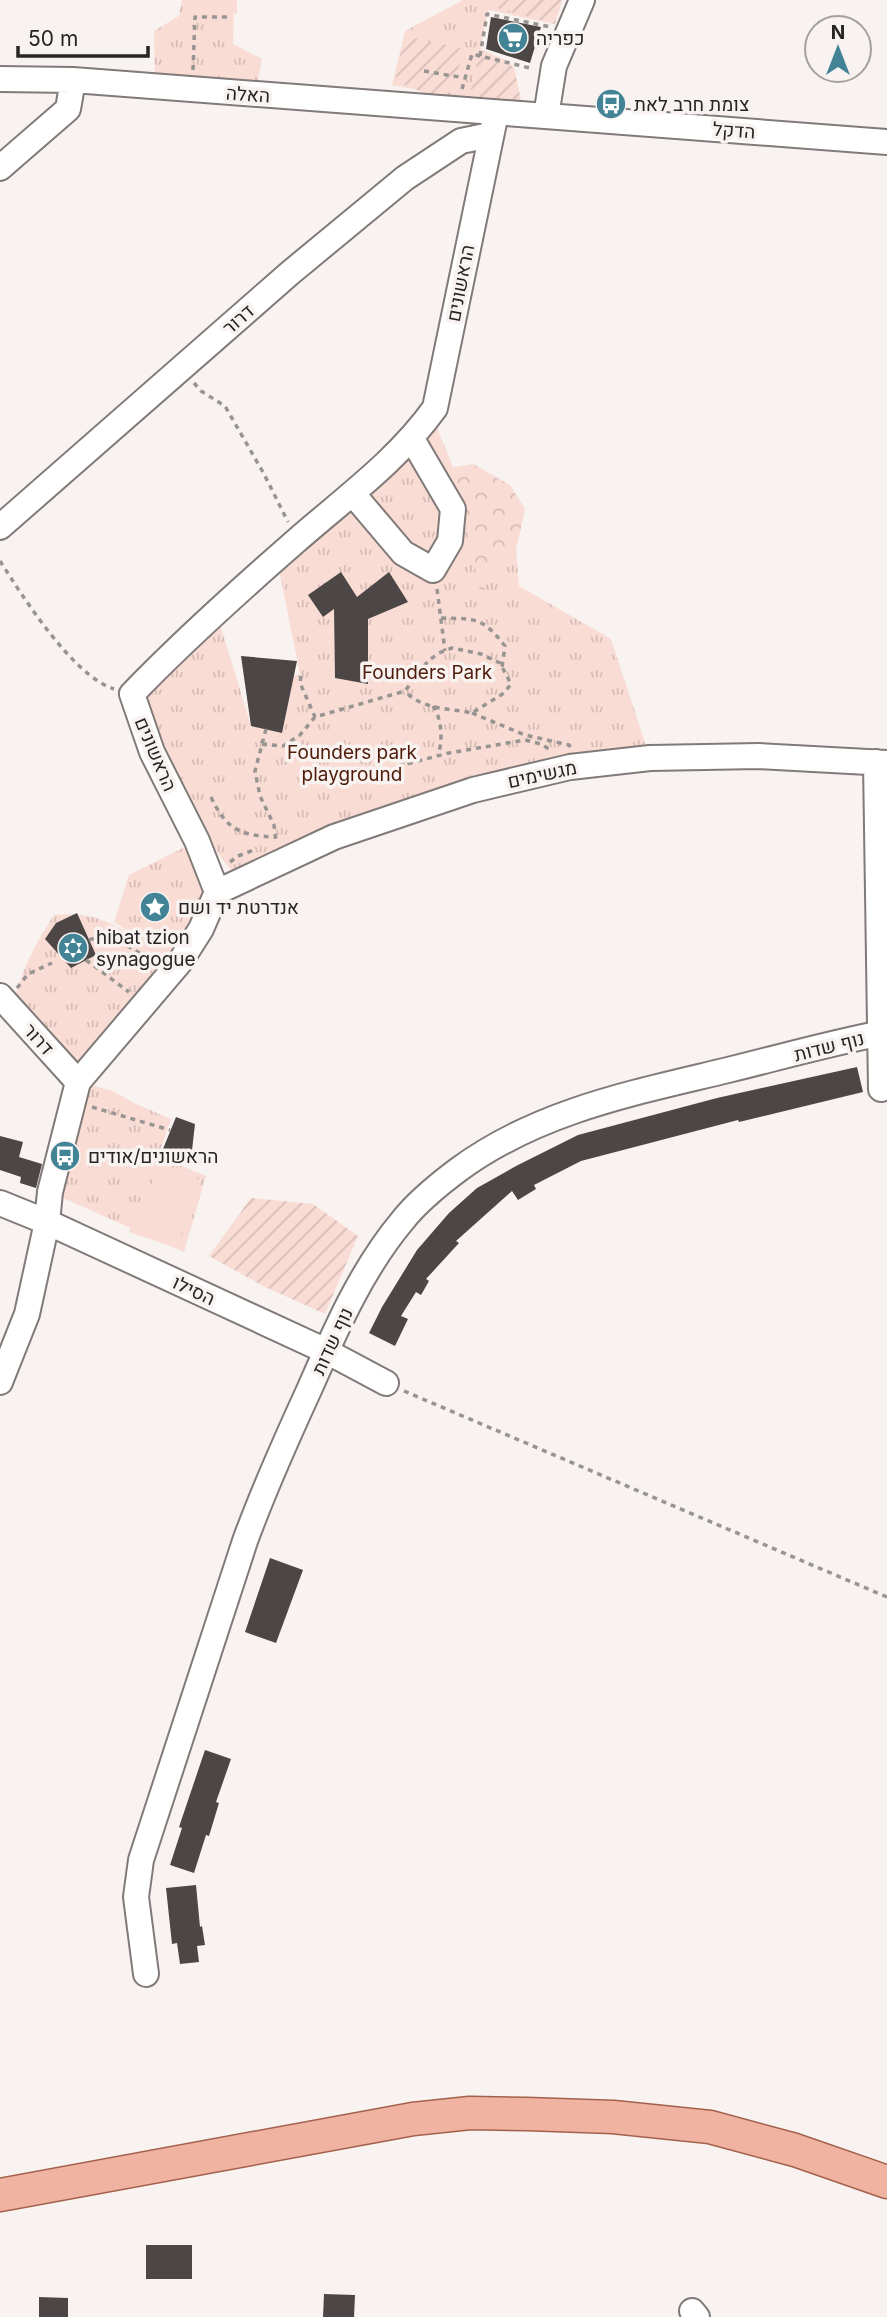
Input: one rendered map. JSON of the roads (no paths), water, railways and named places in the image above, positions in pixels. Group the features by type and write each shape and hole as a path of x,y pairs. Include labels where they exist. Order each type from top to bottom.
{"main road":[{"path":"0,2195 413,2119 470,2113 613,2117 710,2127 795,2150 887,2182"},
{"path":"0,2217 71,2202 199,2160"}],"street":[{"path":"546,116 554,66 582,0"},
{"name":"האלה","path":"0,79 73,80 457,110 493,124"},
{"path":"0,168 68,109 73,80"},
{"name":"הדקל","path":"493,124 546,116 887,142"},
{"name":"דרור","path":"0,527 290,273 405,178 461,141 493,124"},
{"name":"הראשונים","path":"217,892 197,841 152,752 132,694 296,541 353,494 412,439 435,408 493,124"},
{"path":"353,494 403,553 433,570 450,541 453,509 412,439"},
{"name":"מגשימים","path":"217,892 334,838 472,790 570,767 650,758 745,756 882,762"},
{"path":"881,1089 882,762"},
{"path":"0,1382 27,1314 47,1222 50,1192 76,1092 170,974 201,929 217,892"},
{"name":"דרור","path":"5,1001 76,1092"},
{"name":"נוף שדות","path":"146,1974 136,1897 141,1860 245,1541 262,1494 345,1310 375,1258 404,1219 435,1187 474,1159 512,1136 546,1120 595,1103 883,1032"},
{"name":"הסילו","path":"0,1203 47,1222 326,1351 386,1384"}],"place":[{"name":"כפריה","path":"513,38"},
{"name":"צומת חרב לאת","path":"611,104"},
{"name":"אנדרטת יד ושם","path":"155,907"},
{"name":"hibat tzion synagogue","path":"73,948"},
{"name":"הראשונים/אודים","path":"65,1156"}],"park label":[{"name":"Founders Park","path":"427,672"},
{"name":"Founders park playground","path":"352,763"}]}
